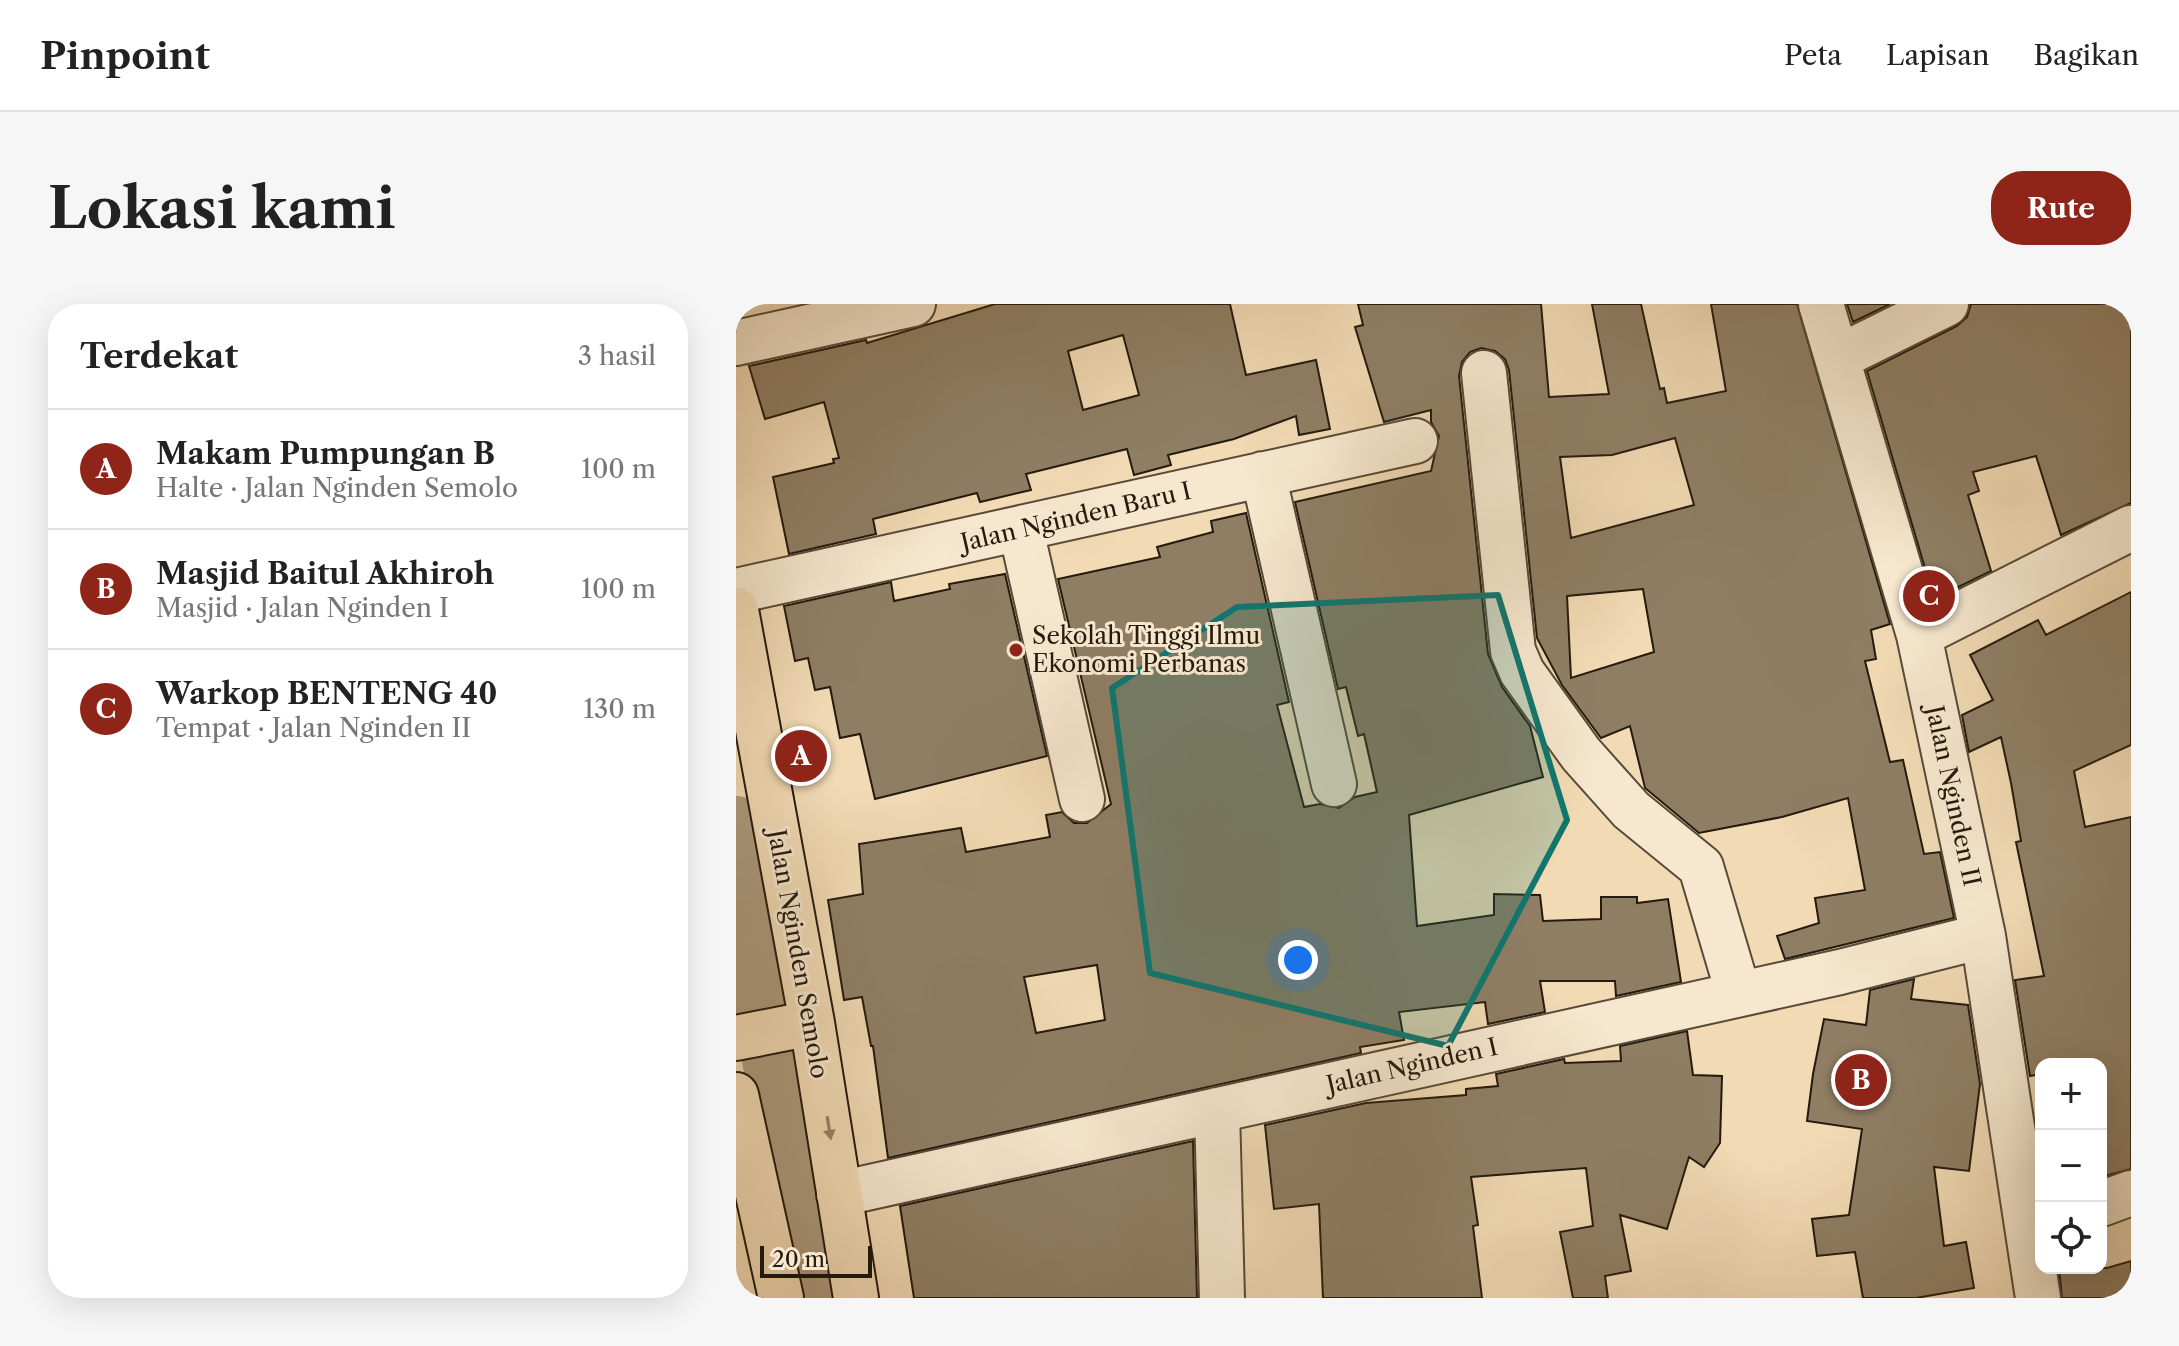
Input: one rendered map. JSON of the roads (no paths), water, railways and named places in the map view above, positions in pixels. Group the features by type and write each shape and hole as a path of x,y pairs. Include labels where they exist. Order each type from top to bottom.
{"main road":[{"name":"Jalan Nginden Semolo","path":"736,610 802,1025 851,1192 856,1298"},
{"path":"742,1037 802,1025"},
{"path":"736,1095 748,1204 781,1298"}],"street":[{"path":"736,343 913,304"},
{"name":"Jalan Nginden II","path":"1821,304 1919,635 1983,936 2034,1228 2038,1298"},
{"path":"1837,358 1946,304"},
{"path":"1484,373 1513,651 1522,672 1581,754 1631,810 1701,867 1738,992"},
{"name":"Jalan Nginden Baru I","path":"736,591 1415,441"},
{"path":"1263,474 1334,784"},
{"path":"1919,635 2131,528"},
{"path":"1021,530 1082,799"},
{"name":"Jalan Nginden I","path":"851,1192 1983,936"},
{"path":"1217,1110 1222,1298"},
{"path":"2106,1202 2131,1193"}],"waterway":[{"path":"736,829 759,976 821,1298"}],"place":[{"name":"Warkop BENTENG 40","path":"1929,596"},
{"name":"Sekolah Tinggi Ilmu Ekonomi Perbanas","path":"1016,650"},
{"name":"Makam Pumpungan B","path":"801,756"},
{"name":"Masjid Baitul Akhiroh","path":"1861,1080"}]}
